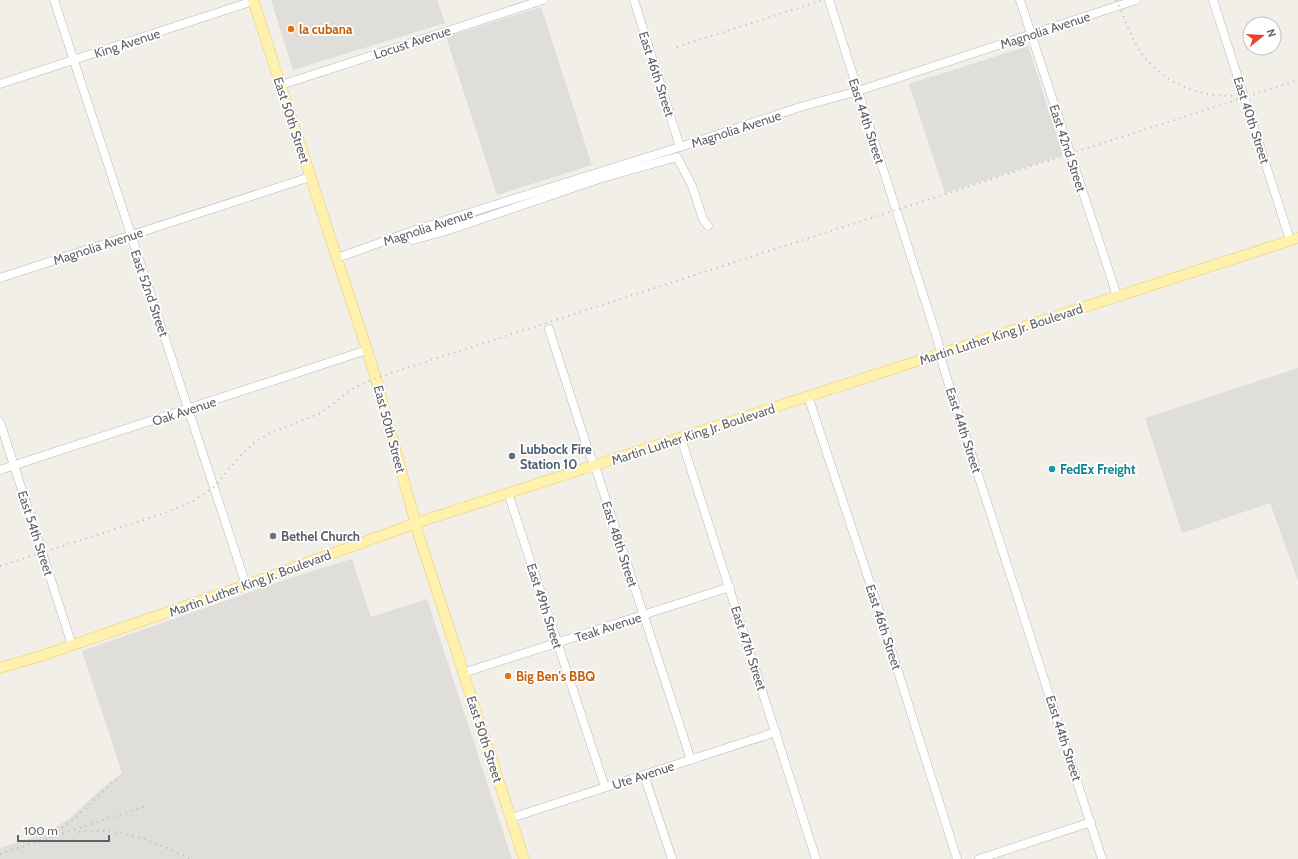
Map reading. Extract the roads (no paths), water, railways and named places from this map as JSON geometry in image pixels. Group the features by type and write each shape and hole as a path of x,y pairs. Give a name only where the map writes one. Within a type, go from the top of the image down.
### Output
{"main road":[{"name":"East 50th Street","path":"253,0 367,350 383,401 416,523 524,859"},
{"name":"Martin Luther King Jr. Boulevard","path":"0,668 44,655 246,585 416,523 1294,239"}],"street":[{"name":"East 52nd Street","path":"54,0 190,409 246,585"},
{"name":"King Avenue","path":"0,84 253,0"},
{"name":"Locust Avenue","path":"280,85 543,0"},
{"name":"East 46th Street","path":"634,0 680,147"},
{"name":"East 44th Street","path":"829,0 941,353 943,366 1102,859"},
{"name":"East 42nd Street","path":"1020,0 1117,296"},
{"name":"Magnolia Avenue","path":"337,258 421,228 680,147 800,107 858,91 1136,0"},
{"name":"East 40th Street","path":"1213,0 1294,239"},
{"path":"413,240 446,231 599,179 678,157 692,186 703,219 708,226"},
{"name":"Magnolia Avenue","path":"0,278 310,177"},
{"name":"East 48th Street","path":"548,329 588,452 595,466 691,760"},
{"name":"Oak Avenue","path":"0,470 367,350"},
{"name":"East 46th Street","path":"808,396 873,592 957,859"},
{"name":"East 54th Street","path":"0,422 72,645"},
{"name":"East 47th Street","path":"681,438 816,859"},
{"name":"East 49th Street","path":"508,493 604,787"},
{"name":"Teak Avenue","path":"463,673 730,588"},
{"name":"Ute Avenue","path":"511,818 776,732"},
{"path":"644,775 672,859"},
{"path":"979,859 1091,822"}],"railway":[{"path":"677,47 823,0"},
{"path":"1116,0 1133,39 1152,65 1164,76 1192,90 1224,96 1240,95"},
{"path":"0,566 162,514 192,502 214,487 239,457 255,442 270,433 321,413 348,392 361,384 376,378 1298,80"},
{"path":"52,834 79,814 121,776"},
{"path":"0,854 146,806"},
{"path":"79,832 108,831 122,833 150,841 190,859"}],"place":[{"name":"la cubana","path":"291,29"},
{"name":"Lubbock Fire Station 10","path":"512,456"},
{"name":"FedEx Freight","path":"1052,469"},
{"name":"Bethel Church","path":"273,536"},
{"name":"Big Ben's BBQ","path":"508,676"}]}
